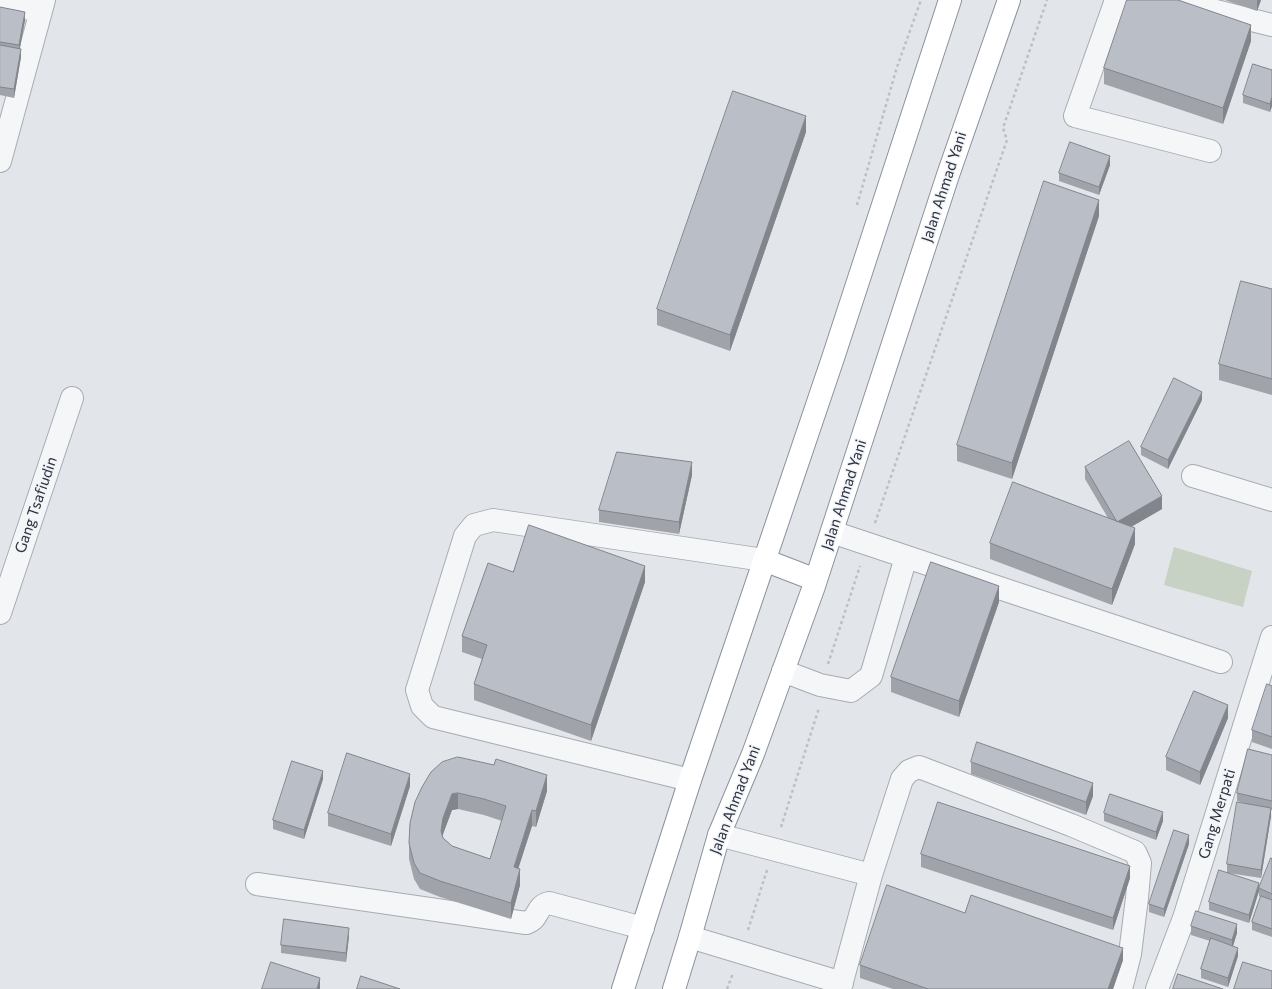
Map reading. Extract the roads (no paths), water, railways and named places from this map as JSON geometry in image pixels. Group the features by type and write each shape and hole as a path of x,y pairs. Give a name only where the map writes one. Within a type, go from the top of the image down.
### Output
{"highway":[{"path":"623,989 690,780 833,358 950,0"},
{"name":"Jalan Ahmad Yani","path":"674,989 719,835 753,754 816,580 948,175 1009,0"},
{"path":"764,560 816,580"}],"street":[{"path":"1116,0 1075,116 1210,151"},
{"path":"1172,0 1272,25"},
{"path":"0,4 43,6 0,161"},
{"name":"Gang Tsafiudin","path":"0,612 72,398"},
{"path":"1193,476 1272,500"},
{"path":"690,780 433,717 422,706 417,690 466,536 474,525 493,520 764,560"},
{"path":"832,532 1221,662"},
{"path":"783,671 820,685 851,691 871,676 906,557"},
{"name":"Gang Merpati","path":"1157,989 1184,918 1272,637"},
{"path":"690,936 841,986 870,875 902,779 909,771 918,767 1071,825 1135,852 1140,863 1137,898 1130,954 1121,989"},
{"path":"719,835 870,875"},
{"path":"257,884 526,923 535,918 539,909 543,905 549,903 643,928"}]}
